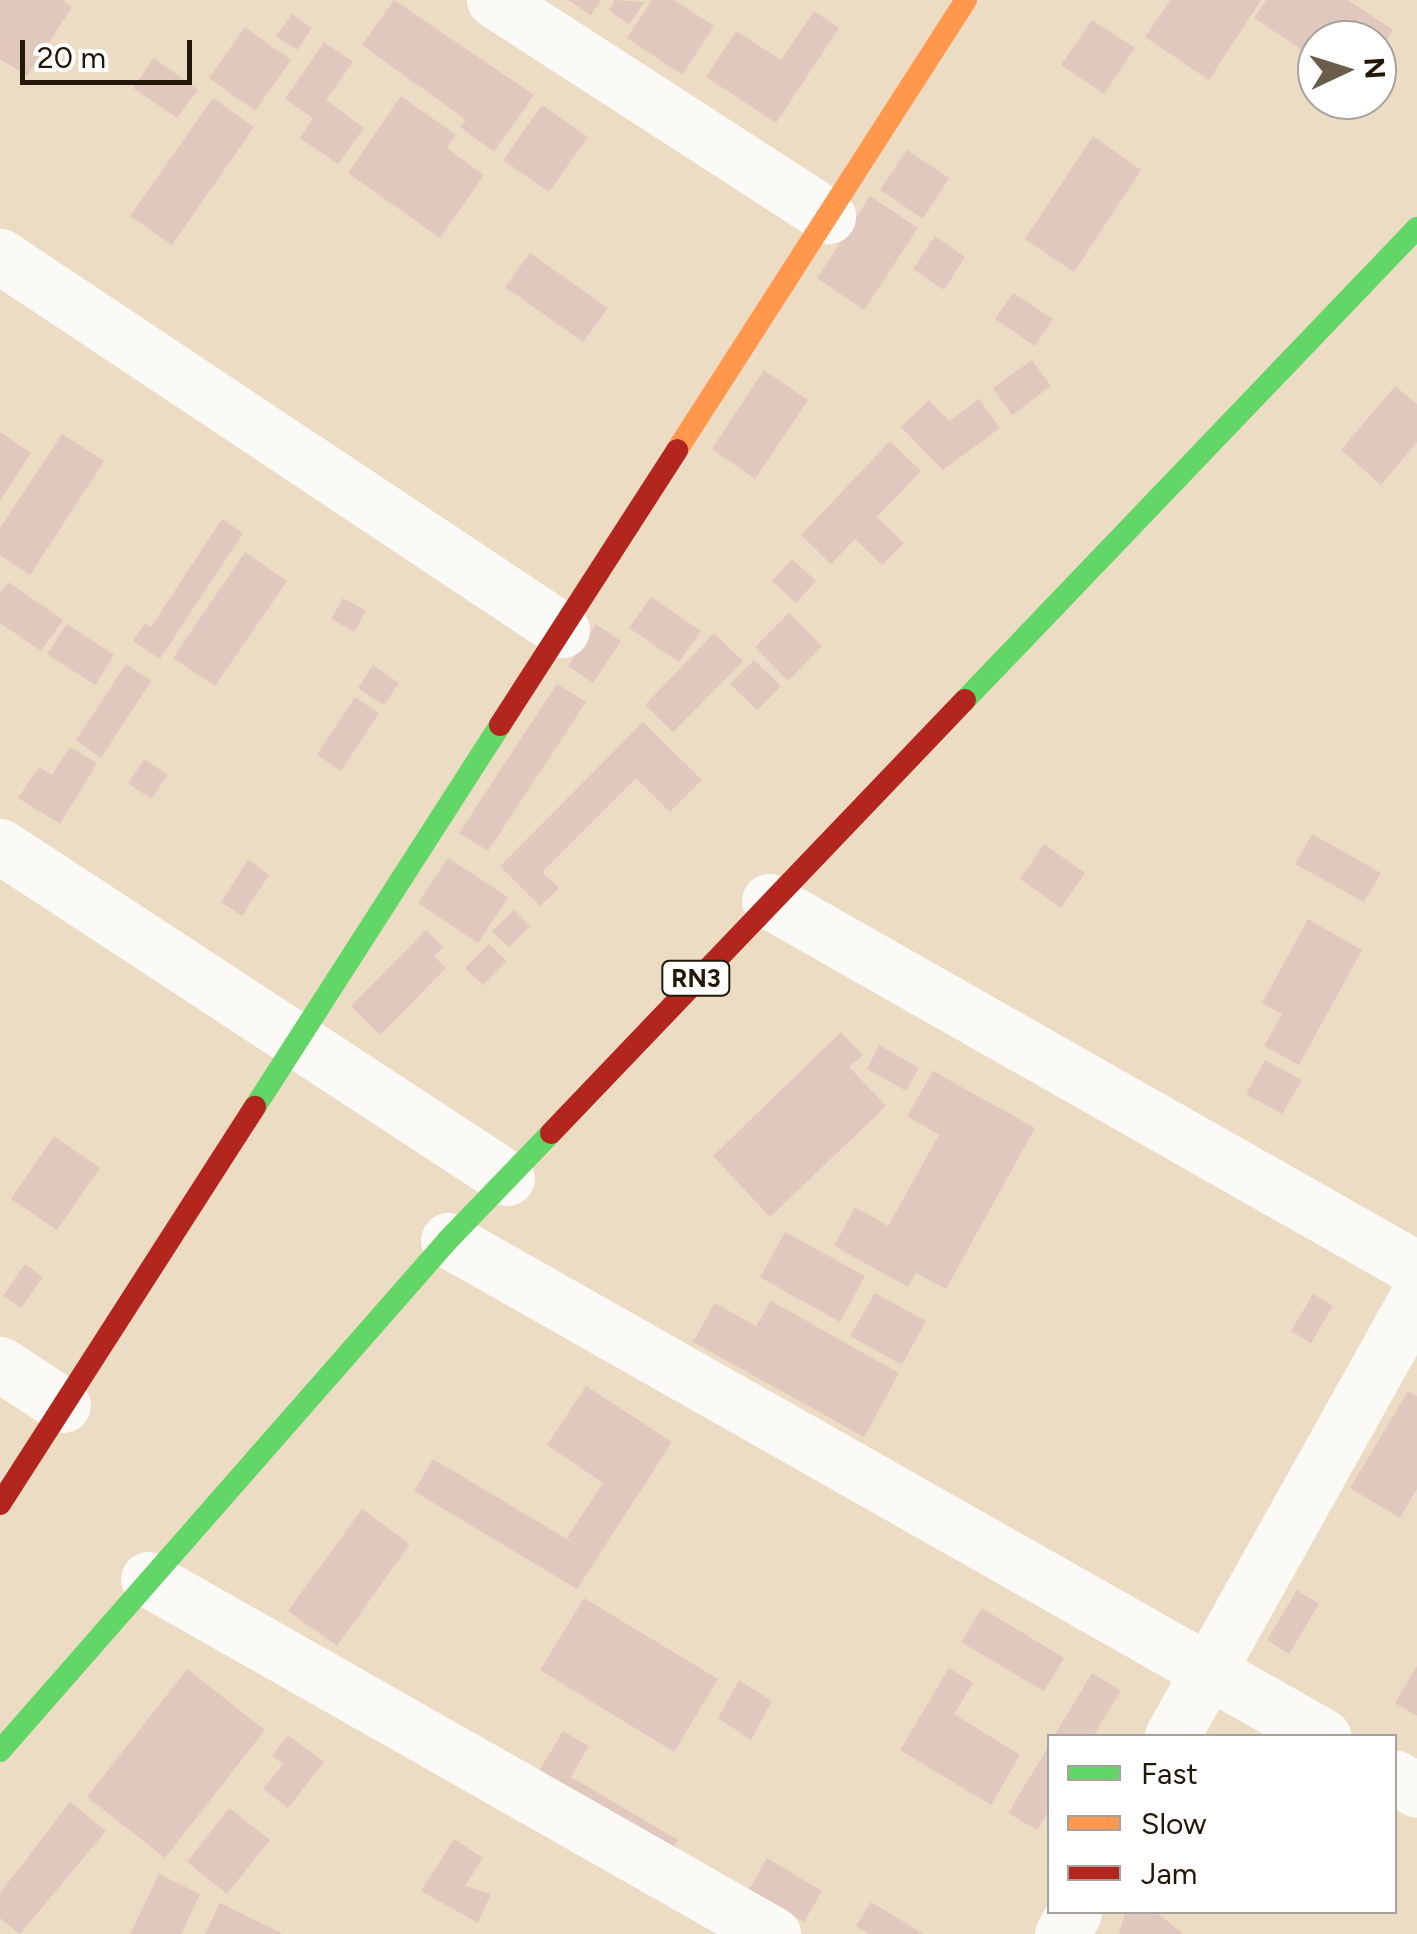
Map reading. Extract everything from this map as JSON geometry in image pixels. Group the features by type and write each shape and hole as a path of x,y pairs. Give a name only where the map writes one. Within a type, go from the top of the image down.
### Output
{"main road":[{"path":"0,1504 966,0"},
{"name":"RN3","path":"0,1751 448,1240 769,901 1415,234"}],"street":[{"path":"494,0 828,216"},
{"path":"0,256 562,630"},
{"path":"0,846 506,1178"},
{"path":"769,901 1417,1268"},
{"path":"448,1240 1319,1734"},
{"path":"1173,1734 1417,1297"},
{"path":"0,1364 63,1406"},
{"path":"148,1579 773,1934"}],"building":[{"path":"0,0 62,0 72,7 27,76 0,59"},
{"path":"394,0 534,95 494,152 460,127 466,120 362,45"},
{"path":"568,0 601,0 591,15"},
{"path":"615,0 644,2 629,25 609,10"},
{"path":"652,0 674,0 714,26 682,75 627,38"},
{"path":"1170,0 1261,0 1209,80 1145,37"},
{"path":"1266,0 1348,0 1378,20 1297,20 1297,47 1254,18"},
{"path":"814,11 839,28 776,123 706,77 736,31 781,60"},
{"path":"292,14 312,28 297,50 276,36"},
{"path":"1092,20 1135,48 1104,94 1061,65"},
{"path":"245,27 291,60 255,111 209,78"},
{"path":"324,42 353,62 326,100 364,128 338,164 300,138 313,118 285,99"},
{"path":"154,58 198,90 177,118 133,88"},
{"path":"401,96 456,135 447,148 484,175 440,238 348,173"},
{"path":"213,98 254,127 172,245 130,216"},
{"path":"542,105 588,137 549,192 503,160"},
{"path":"1093,136 1141,170 1074,272 1025,239"},
{"path":"907,150 949,178 923,219 880,190"},
{"path":"870,196 918,228 864,310 817,278"},
{"path":"935,236 965,257 944,290 913,269"},
{"path":"530,253 608,308 583,342 505,287"},
{"path":"1013,293 1053,319 1035,346 995,319"},
{"path":"1032,360 1051,386 1012,415 993,388"},
{"path":"764,370 808,400 755,479 712,449"},
{"path":"1395,386 1417,404 1417,442 1381,485 1341,450"},
{"path":"979,399 1000,428 943,470 901,427 929,400 949,421"},
{"path":"0,432 31,453 0,501"},
{"path":"62,434 104,461 30,575 0,555 0,528"},
{"path":"890,441 921,471 877,517 904,543 882,565 855,539 831,564 801,535"},
{"path":"222,519 243,533 160,659 133,641 145,623 151,627"},
{"path":"245,552 287,581 215,686 173,658"},
{"path":"792,559 816,581 796,603 772,581"},
{"path":"8,582 63,620 41,651 0,623 0,593"},
{"path":"651,597 701,631 679,662 629,628"},
{"path":"343,598 366,611 354,632 331,619"},
{"path":"789,613 822,646 788,681 755,647"},
{"path":"67,624 114,655 95,685 47,654"},
{"path":"596,624 621,641 593,683 568,666"},
{"path":"714,633 743,661 673,732 645,705"},
{"path":"754,660 781,686 757,710 730,684"},
{"path":"126,664 151,681 101,758 76,740"},
{"path":"373,665 399,683 384,705 358,688"},
{"path":"557,684 586,702 488,851 459,833"},
{"path":"355,697 379,713 341,771 317,755"},
{"path":"643,722 702,780 670,812 636,778 542,872 559,888 540,906 500,866"},
{"path":"70,747 97,763 60,824 18,798 39,767 52,775"},
{"path":"144,759 168,775 151,799 128,783"},
{"path":"1312,834 1381,873 1364,902 1295,864"},
{"path":"1044,844 1085,873 1061,908 1020,879"},
{"path":"448,858 508,897 478,943 418,903"},
{"path":"248,860 269,875 242,916 221,902"},
{"path":"514,910 530,926 509,947 492,931"},
{"path":"1308,919 1362,950 1299,1065 1264,1046 1282,1014 1262,1003"},
{"path":"426,930 443,947 434,956 446,968 380,1035 351,1006"},
{"path":"489,944 507,961 483,985 465,968"},
{"path":"841,1032 863,1055 849,1067 886,1106 770,1217 713,1156"},
{"path":"879,1045 919,1068 906,1091 867,1069"},
{"path":"1265,1060 1302,1080 1282,1114 1246,1094"},
{"path":"933,1071 1035,1128 946,1289 916,1273 908,1287 834,1246 855,1207 888,1226 939,1135 907,1116"},
{"path":"54,1136 100,1168 57,1230 11,1199"},
{"path":"785,1232 865,1276 840,1322 760,1277"},
{"path":"25,1264 43,1277 21,1308 3,1296"},
{"path":"875,1293 926,1321 902,1365 850,1336"},
{"path":"1313,1294 1333,1306 1311,1343 1291,1331"},
{"path":"771,1301 899,1373 864,1437 693,1342 715,1303 756,1326"},
{"path":"586,1386 672,1442 577,1589 414,1491 433,1459 580,1547 567,1538 603,1483 547,1445"},
{"path":"1408,1391 1417,1396 1417,1489 1400,1518 1350,1488"},
{"path":"362,1509 410,1544 337,1646 288,1611"},
{"path":"1297,1590 1319,1604 1289,1654 1267,1640"},
{"path":"584,1598 718,1679 674,1752 540,1670"},
{"path":"982,1608 1064,1658 1044,1691 961,1642"},
{"path":"1417,1666 1417,1716 1395,1703"},
{"path":"949,1668 973,1683 954,1714 1020,1755 991,1805 900,1750"},
{"path":"187,1669 265,1730 165,1858 87,1797"},
{"path":"1092,1673 1121,1691 1094,1734 1055,1734"},
{"path":"739,1680 772,1701 751,1740 718,1718"},
{"path":"563,1731 589,1746 571,1777 678,1840 659,1871 527,1791"},
{"path":"288,1735 324,1762 288,1808 263,1789 283,1764 272,1756"},
{"path":"1047,1749 1047,1814 1037,1830 1008,1813"},
{"path":"70,1802 106,1831 20,1934 0,1918 0,1893"},
{"path":"229,1808 270,1840 227,1894 187,1862"},
{"path":"454,1839 483,1858 465,1886 491,1894 478,1923 421,1891"},
{"path":"767,1858 822,1891 804,1922 749,1890"},
{"path":"159,1874 200,1894 181,1934 130,1934"},
{"path":"871,1902 924,1934 869,1934 856,1926"},
{"path":"220,1903 283,1934 205,1934"},
{"path":"1124,1914 1158,1914 1183,1934 1119,1934"}],"traffic: fast":[{"path":"965,700 1417,228"},
{"path":"255,1107 500,725"},
{"path":"0,1751 448,1240 551,1133"}],"traffic: slow":[{"path":"677,450 966,0"}],"traffic: jam":[{"path":"500,725 677,450"},
{"path":"551,1133 965,700"},
{"path":"0,1504 255,1107"}]}
